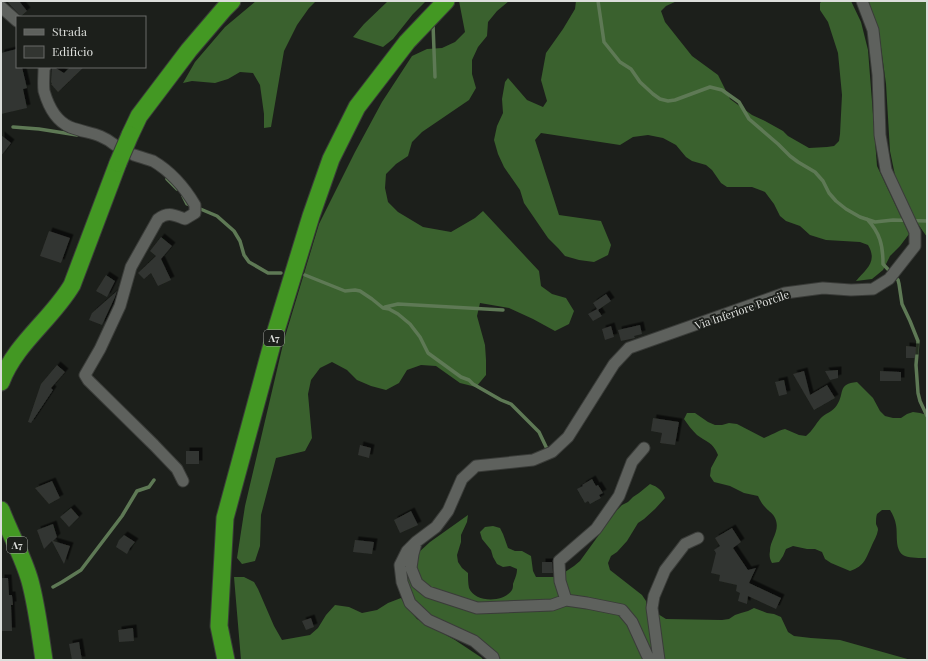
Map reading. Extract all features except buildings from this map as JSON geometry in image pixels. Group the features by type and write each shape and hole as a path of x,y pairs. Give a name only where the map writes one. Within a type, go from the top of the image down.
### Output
{"highway":[{"path":"1,382 9,365 54,310 72,285 118,163 139,116 189,50 232,1"},
{"name":"A7","path":"226,660 220,626 225,518 274,337 330,159 357,107 407,42 446,1"},
{"name":"A7","path":"1,510 19,550 30,580 36,605 44,660"}],"street":[{"name":"Via Inferiore Porcile","path":"494,660 493,657 474,641 428,620 410,603 402,582 400,565 407,551 436,527 448,511 462,480 476,466 533,460 552,452 568,437 614,364 629,348 785,293 822,288 851,290 873,289 888,279 915,246 915,232 886,170 880,135 878,75 873,30 862,1"},
{"path":"1,7 16,20"},
{"path":"44,68 44,90 48,102 56,117 70,127 101,135 115,145"},
{"path":"134,155 152,161 170,174 196,204 195,214 185,219 169,214 163,215 158,219 131,267 120,306 100,349 85,375 88,380 177,469 183,481"},
{"path":"566,600 560,581 559,561 596,529 618,496 632,462 644,448"},
{"path":"659,660 652,608 654,596 665,570 685,544 698,538"},
{"path":"416,542 411,568 417,583 428,592 478,608 552,605 566,600 587,602 622,610 632,622 650,660"}],"green space":[{"path":"256,1 316,1 297,25 284,51 271,127 264,128 264,114 260,85 253,73 240,72 228,79 215,83 192,81 183,83 195,62 225,27"},
{"path":"388,1 426,1 413,14 393,39 383,47 353,37 364,24"},
{"path":"459,1 509,1 497,11 488,22 487,36 478,47 472,60 472,74 476,88 469,100 422,132 412,142 408,156 396,164 386,174 385,188 388,202 398,212 423,227 451,232 475,218 483,211 539,271 541,286 552,294 566,298 574,311 569,324 555,331 509,308 480,303 477,316 485,345 486,375 476,387 460,383 436,366 421,365 407,370 399,383 386,390 357,380 347,370 332,362 320,368 311,380 308,394 312,438 305,451 276,458 261,515 260,546 255,561 242,564 237,558 245,506 284,340 319,224 382,102 412,56 427,49 442,48 455,42 465,32"},
{"path":"576,1 677,1 666,6 661,11 665,22 692,56 718,75 730,99 752,115 783,131 788,136 809,148 834,146 839,141 840,134 842,95 838,53 828,22 820,10 820,3 822,1 851,1 861,22 868,50 877,166 909,234 890,256 883,270 872,279 856,281 870,265 872,256 868,245 860,242 826,240 810,235 800,226 786,221 780,216 774,204 765,192 752,187 727,187 721,183 712,170 706,165 692,161 686,157 676,145 663,138 648,135 633,137 620,145 541,133 535,140 559,215 601,221 611,245 608,255 594,262 565,256 548,238 524,203 520,190 504,167 494,140 497,126 503,113 502,99 505,82 508,78 527,100 543,107 547,101 541,80 546,53 575,9"},
{"path":"867,1 927,1 927,237 909,211 896,180 890,151 886,84 879,33"},
{"path":"857,382 873,398 880,411 885,416 901,418 913,412 927,415 927,558 916,558 902,554 898,547 894,517 890,510 882,510 876,517 878,532 868,554 862,564 855,569 850,571 831,563 825,559 822,552 815,549 793,546 786,549 779,562 772,563 770,559 770,547 777,527 774,516 763,505 758,496 744,493 730,486 714,482 710,476 711,468 718,455 714,447 697,435 684,419 687,413 695,413 715,425 729,423 737,424 764,438 785,429 799,435 806,436 822,417 835,407 844,387 851,383"},
{"path":"650,484 659,489 665,498 655,509 638,523 627,541 611,556 608,563 610,570 642,595 646,601 654,649 650,660 498,660 478,639 456,627 432,617 413,601 404,582 415,574 418,553 430,542 468,515 467,522 461,535 461,542 457,555 458,562 468,573 469,588 472,593 483,599 490,600 503,597 512,589 517,571 517,569 510,566 503,567 497,564 491,550 482,539 480,532 485,527 493,526 500,528 508,548 515,551 522,551 531,556 533,571 536,577 554,577 562,574 580,561 617,510"},
{"path":"234,577 244,577 254,582 282,640 310,635 318,628 326,615 335,605 349,607 362,613 377,610 388,603 401,598 417,619 455,640 483,660 241,660"},
{"path":"754,608 781,617 788,632 794,636 840,640 911,660 661,660 658,614 666,619 722,620 729,619 735,615"}],"waterway":[{"path":"598,1 604,42 620,62 631,69 640,82 660,99 668,101 675,100 710,87 722,90 739,102 749,119 790,156 815,172 823,181 829,193 846,209 860,217 875,222 893,220 927,221"},
{"path":"433,24 435,77"},
{"path":"13,127 39,129 77,135"},
{"path":"167,179 177,189"},
{"path":"183,196 187,204 192,206"},
{"path":"198,208 217,216 234,231 240,241 244,255 249,262 268,273 281,273"},
{"path":"867,219 878,234 883,264 898,280 902,304 918,341 916,365 918,393 927,416"},
{"path":"305,275 345,291 360,291 383,308 389,309 398,314 410,324 420,337 428,353 461,377 469,380 473,384 501,400 511,404 539,432 548,451"},
{"path":"385,307 398,304 503,310"},
{"path":"53,587 81,570 122,516 137,491 149,487 154,480"}]}
